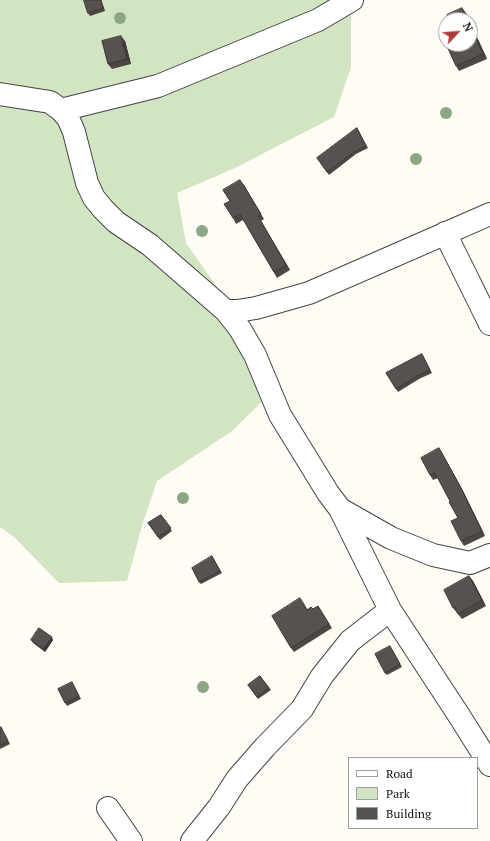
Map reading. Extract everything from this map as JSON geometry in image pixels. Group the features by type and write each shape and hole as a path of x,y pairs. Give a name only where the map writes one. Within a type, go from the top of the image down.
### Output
{"street":[{"path":"61,110 158,86 318,20 352,0"},
{"path":"0,94 50,102 61,110 68,118 74,132 87,183 94,198 116,222 150,245 226,311 240,329 255,355 280,415 328,493 340,509 390,610 490,765"},
{"path":"226,311 256,308 309,293 490,214"},
{"path":"445,233 490,324"},
{"path":"340,509 391,538 433,555 470,563 490,555"},
{"path":"192,841 237,779 265,747 302,709 322,676 350,641 390,610"},
{"path":"108,808 131,841"}],"green space":[{"path":"0,0 351,0 351,67 334,117 235,168 177,193 186,243 248,331 276,388 232,431 157,481 142,526 127,581 59,583 14,537 0,527"}],"building":[{"path":"84,0 101,0 103,8 88,13"},
{"path":"462,8 464,12 453,12"},
{"path":"121,36 127,59 108,64 102,41"},
{"path":"478,43 483,54 456,66 450,52 478,52"},
{"path":"357,128 366,146 354,152 327,172 317,158"},
{"path":"240,180 261,214 258,216 286,265 274,272 240,214 233,218 224,204 230,201 223,190"},
{"path":"422,354 430,370 396,389 386,373"},
{"path":"439,448 482,531 461,541 451,521 458,518 449,502 450,501 435,473 430,475 421,458"},
{"path":"161,515 171,528 158,537 148,523"},
{"path":"212,556 220,571 199,582 192,568"},
{"path":"469,576 482,600 458,614 455,607 453,608 444,590"},
{"path":"300,598 307,610 311,607 313,609 318,606 329,624 291,648 272,616"},
{"path":"39,628 52,637 43,649 31,640"},
{"path":"390,646 400,664 385,673 375,654"},
{"path":"260,676 269,688 257,697 248,685"},
{"path":"72,682 79,696 65,703 58,689"},
{"path":"1,727 8,741 0,745 0,728"}]}
